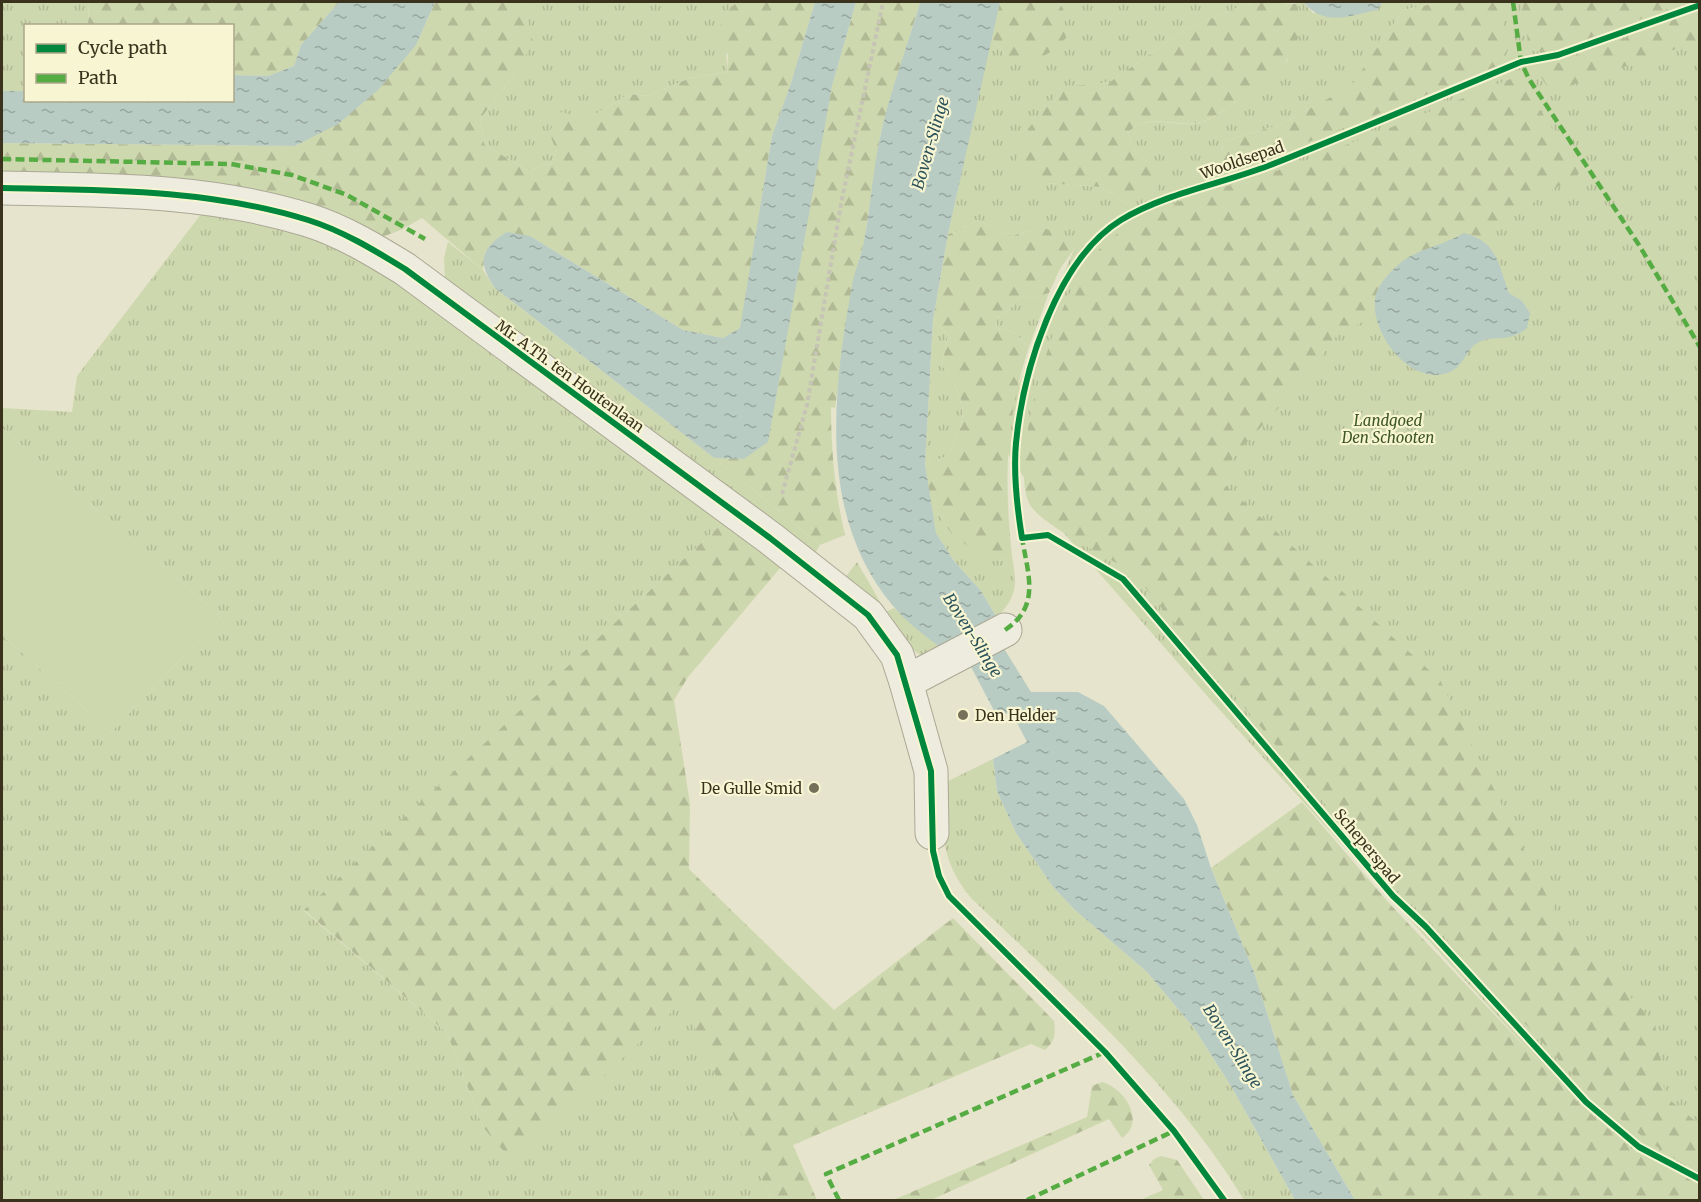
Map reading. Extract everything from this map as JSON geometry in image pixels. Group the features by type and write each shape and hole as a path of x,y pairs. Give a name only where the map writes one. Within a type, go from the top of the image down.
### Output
{"street":[{"name":"Mr. A.Th. ten Houtenlaan","path":"2,188 156,191 233,201 309,220 364,244 405,269 770,538 868,615 897,656 906,682 931,771 932,833"},
{"path":"906,682 1005,630"}],"path":[{"path":"770,538 807,405 841,204 883,2"}],"green space":[{"path":"2,2 89,2 88,24 24,24 24,91 2,91"},
{"path":"89,2 339,2 301,45 294,66 268,76 234,75 234,24 88,24"},
{"path":"435,2 524,2 533,43 514,75 480,119 484,144 528,171 551,163 556,150 549,132 561,112 588,119 629,94 648,96 690,78 727,72 728,55 717,37 725,13 737,2 815,2 791,83 772,136 741,328 723,338 683,330 530,236 485,252 483,270 422,218 401,230 382,237 2,174 2,143 296,146 416,45"},
{"path":"524,2 737,2 725,13 727,72 690,78 648,96 629,94 588,119 556,150 551,163 528,171 484,144 480,119 514,75 532,43"},
{"path":"856,2 920,2 881,132 864,243 854,278 835,408 831,407 834,472 845,535 820,545 714,458 744,459 832,86"},
{"path":"1000,2 1058,2 1063,8 1066,38 1053,50 1039,57 1025,60 1007,58 991,36"},
{"name":"Landgoed Den Schooten","path":"1058,2 1260,2 1246,4 1186,29 1110,82 1063,88 1044,183 1101,187 1128,204 1156,169 1134,150 1128,133 1144,123 1192,124 1202,122 1223,111 1246,94 1288,60 1297,4 1293,2 1303,2 1313,13 1377,10 1383,2 1442,2 1403,10 1352,86 1280,125 1223,141 1222,157 1468,49 1465,2 1699,2 1699,1200 1618,1149 1209,698 1055,523 997,438 1074,249 1059,235 1046,229 1031,230 1012,236 977,220 960,231 948,234 991,36 1007,58 1063,8"},
{"path":"1260,2 1297,4 1299,26 1297,40 1292,54 1280,67 1246,95 1210,119 1192,124 1153,121 1136,126 1128,133 1134,150 1156,169 1157,192 1128,204 1101,187 1044,183 1031,177 1016,159 1028,129 1063,87 1110,82 1186,29 1246,4"},
{"path":"1442,2 1501,2 1508,49 1503,64 1278,154 1230,169 1222,157 1223,141 1280,125 1351,86 1403,10"},
{"path":"1522,2 1687,2 1548,53 1535,51 1528,42"},
{"path":"1699,10 1699,41 1551,92 1537,71"},
{"path":"1518,76 1581,172 1479,237 1463,233 1446,244 1421,251 1376,294 1375,315 1334,338 1309,375 1226,465 1221,476 1227,487 1440,680 1560,923 1655,1023 1665,1096 1699,1124 1699,1172 1667,1154 1638,1133 1582,1084 1394,884 1305,781 1140,581 1126,569 1073,539 1035,512 1029,503 1024,481 1030,417 1050,343 1076,281 1088,262 1108,241 1155,211 1182,200 1291,166"},
{"path":"205,209 308,233 405,284 724,522 304,911 447,1033 483,1127 683,1000 771,1200 2,1200 2,635 111,732 221,617 2,428 2,408 72,412 77,376"},
{"path":"977,220 1012,236 1039,229 1053,231 1074,249 1060,269 1049,293 1030,298 1020,296 1008,311 996,318 997,328 1013,331 1029,347 1015,399 1008,450 1008,502 1012,556 999,561 984,559 951,533 930,502 925,464 948,456 960,429 963,409 961,400 942,365 948,335 933,320 948,234 960,231"},
{"path":"448,242 483,270 495,288 714,458 820,545 813,557 445,281 444,258"},
{"path":"1049,293 1029,347 1013,331 997,328 996,318 1008,311 1020,296 1030,298"},
{"path":"933,320 948,335 942,365 957,390 963,409 960,429 948,456 925,464"},
{"path":"2,428 221,617 111,732 2,635"},
{"path":"930,502 951,533 999,561 1012,556 1015,575 1014,589 1009,602 997,618 981,591 954,561 936,533"},
{"path":"724,522 781,567 688,677 674,700 690,804 689,869 834,1010 953,918 1054,1021 1054,1037 1045,1050 1031,1044 793,1145 817,1200 771,1200 683,1001 513,1162 483,1127 447,1033 304,910"},
{"path":"857,562 886,612 894,608 942,649 923,657 905,644 844,579"},
{"path":"993,759 997,791 1016,833 1053,887 1075,910 1147,972 1194,1028 1231,1086 1295,1200 1244,1200 1216,1157 1185,1117 1118,1040 971,898 961,884 953,870 945,844 942,784"},
{"path":"1302,802 1388,902 1578,1103 1632,1149 1699,1184 1699,1200 1355,1200 1293,1095 1254,972 1211,868"},
{"path":"1102,1082 1118,1090 1132,1114 1129,1131 1122,1138 1109,1119 931,1200 893,1200 1087,1117 1092,1086"},
{"path":"1161,1156 1177,1160 1204,1200 1140,1200 1163,1190 1149,1165"}],"water":[{"path":"339,2 435,2 416,45 378,90 338,124 295,146 2,143 2,91 24,91 24,102 234,102 234,75 268,76 294,66 301,45"},
{"path":"815,2 856,2 832,86 768,442 744,459 714,458 495,288 485,271 484,257 491,244 507,232 530,236 683,330 723,338 740,328 772,136 791,83"},
{"name":"Boven-Slinge","path":"920,2 1000,2 948,234 933,320 925,464 936,533 954,561 981,591 997,618 942,649 899,613 869,571 852,533 841,492 837,450 840,364 853,280 863,246 881,133"},
{"path":"1303,2 1383,2 1377,10 1337,18 1320,15"},
{"path":"1464,233 1484,242 1490,248 1499,264 1509,293 1522,301 1530,313 1527,328 1507,338 1482,341 1472,347 1455,369 1444,374 1430,375 1403,362 1392,350 1377,322 1376,294 1385,278 1405,260"},
{"name":"Boven-Slinge","path":"1003,647 1031,692 1078,692 1104,706 1184,799 1197,825 1211,868 1254,972 1293,1095 1355,1200 1295,1200 1231,1086 1194,1028 1147,972 1075,910 1053,887 1016,833 997,791 993,759 1027,742 1011,711 998,718 970,665"}],"marked path":[{"path":"1513,2 1521,62 1529,79 1639,245 1700,347"},
{"path":"2,159 231,164 292,175 347,195 425,239"},
{"path":"1005,630 1024,611 1028,600 1029,577 1022,538"},
{"path":"839,1200 826,1174 1105,1052"},
{"path":"1027,1200 1174,1131"}],"cycle path":[{"name":"Wooldsepad","path":"1700,5 1558,55 1521,62 1273,164 1177,195 1121,220 1098,238 1078,262 1061,289 1047,319 1026,383 1016,443 1015,467 1022,538 1048,535 1123,579 1393,896 1426,927 1586,1102 1639,1147 1700,1179"},
{"path":"2,188 156,193 232,202 308,220 346,235 405,269 770,538 868,615 897,655 931,771 933,851 939,876 949,896 1105,1052 1174,1131 1224,1200"}],"place":[{"name":"Den Helder","path":"963,715"},
{"name":"De Gulle Smid","path":"814,788"}]}
